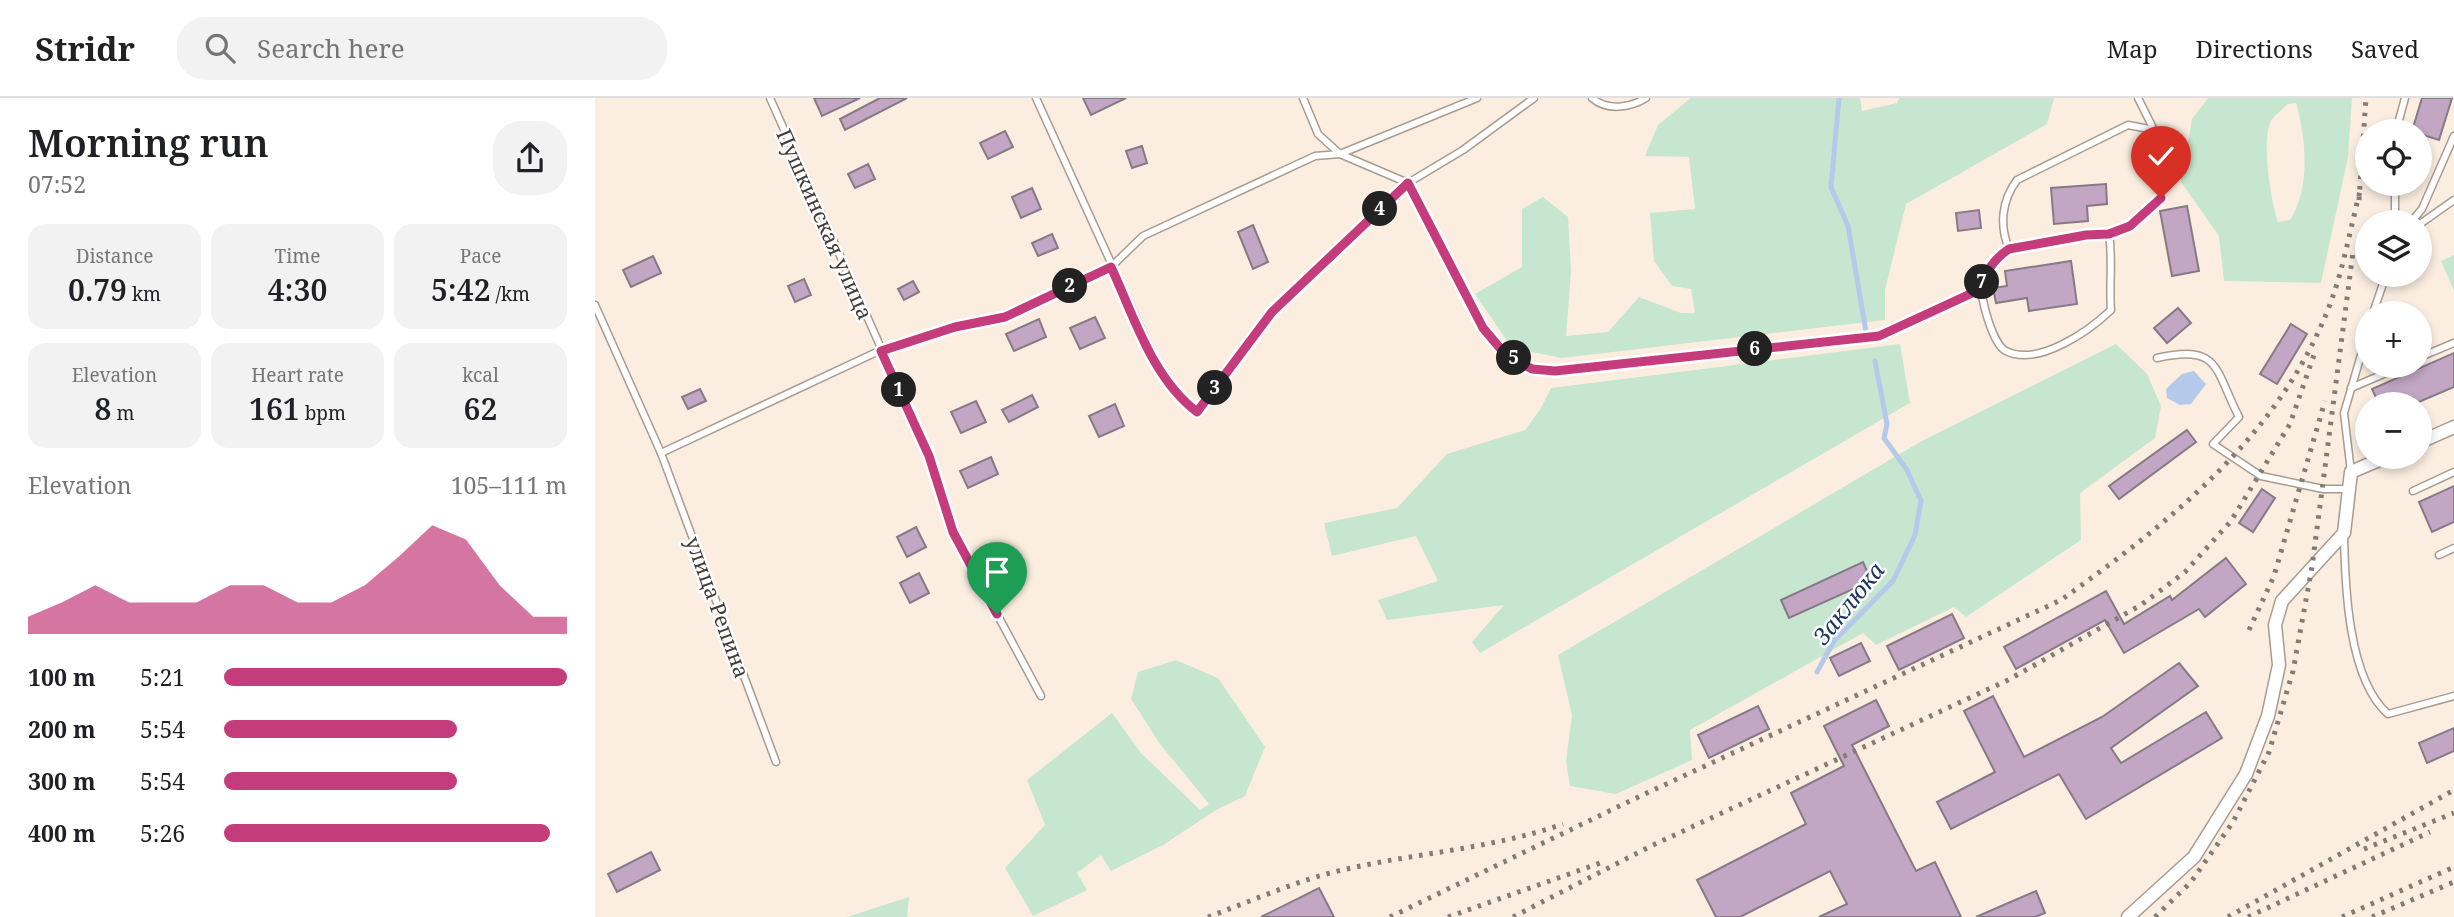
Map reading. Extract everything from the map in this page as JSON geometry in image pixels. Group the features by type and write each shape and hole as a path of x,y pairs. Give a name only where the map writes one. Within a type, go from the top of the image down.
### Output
{"street":[{"path":"2432,437 2454,427"},
{"path":"2128,917 2194,857 2246,774 2268,716 2279,665 2275,625 2281,601 2344,533 2351,472 2358,469"}],"lane":[{"name":"Пушкинская улица","path":"770,98 929,456 953,532 1041,696"},
{"path":"1036,98 1163,377 1178,398 1197,412 1272,312 1408,183 1463,150 1535,98"},
{"path":"1303,98 1318,134 1340,155 1408,183 1483,328 1505,354 1532,369 1555,371 1879,336 1981,289"},
{"path":"661,453 881,351 955,327 1005,317 1111,267 1143,236 1315,156 1340,155 1477,98"},
{"path":"1592,98 1599,104 1623,107 1646,98"},
{"path":"2109,234 2112,258 2109,278 2111,310 2091,329 2071,342 2022,355 2004,351 1994,341 1981,289 1983,279 2000,255 2009,249 2086,235 2109,234 2130,226 2161,198 2161,146 2139,98"},
{"path":"2399,119 2405,98"},
{"path":"2009,249 2004,238 2003,212 2005,195 2017,180 2128,125 2154,130"},
{"path":"2421,210 2454,136"},
{"path":"2432,216 2454,200"},
{"name":"улица Репина","path":"595,304 661,453 776,762"},
{"path":"2432,352 2454,342"},
{"path":"2157,358 2183,352 2201,353 2214,364 2239,417 2213,444 2260,476 2323,489 2351,489"},
{"path":"2351,472 2344,413 2355,375"},
{"path":"2351,388 2374,378"},
{"path":"2413,491 2454,472"},
{"path":"2344,533 2344,586 2351,632 2374,702 2388,715 2454,696"},
{"path":"2439,555 2454,548"}],"green space":[{"path":"1691,98 1860,98 1862,111 1897,103 1899,98 2054,98 2047,124 1906,204 1885,290 1885,320 1562,358 1512,348 1475,294 1522,267 1522,209 1543,197 1568,217 1571,272 1566,336 1608,332 1639,297 1681,313 1695,313 1691,289 1672,286 1654,261 1650,213 1695,209 1689,157 1645,156 1658,125"},
{"path":"2208,98 2352,98 2348,157 2321,283 2224,281 2219,236 2181,182 2192,119","holes":["2296,103 2304,147 2304,178 2297,207 2290,220 2278,222 2268,170 2269,128 2272,119 2288,104"]},
{"path":"2454,255 2454,291 2441,261"},
{"path":"1900,344 1910,403 1480,653 1472,642 1504,605 1387,620 1378,600 1438,581 1416,536 1332,556 1324,523 1397,508 1447,454 1525,430 1551,388"},
{"path":"2116,344 2147,374 2161,406 2155,438 2080,493 2081,540 1966,617 1954,607 1876,645 1863,633 1690,730 1692,760 1616,794 1570,786 1566,762 1572,715 1558,655 1920,442"},
{"path":"1176,660 1218,678 1265,747 1245,796 1216,810 1163,845 1111,871 1101,855 1077,873 1087,890 1033,916 1005,868 1045,825 1027,780 1112,713 1141,753 1200,810 1209,804 1160,744 1131,699 1138,672"},
{"path":"909,897 907,917 847,917"}],"water":[{"path":"2194,371 2206,384 2191,404 2180,405 2167,398 2166,389 2182,374"}],"building":[{"path":"814,98 860,98 822,116"},
{"path":"880,98 907,98 845,130 840,119"},
{"path":"1083,98 1126,98 1091,115"},
{"path":"2422,98 2452,98 2439,140 2432,138 2432,119 2416,119"},
{"path":"1005,131 1013,147 988,159 980,143"},
{"path":"1142,146 1147,163 1132,168 1126,151"},
{"path":"868,164 875,179 855,188 848,174"},
{"path":"2106,184 2107,204 2087,206 2088,221 2054,224 2051,188"},
{"path":"1032,188 1041,209 1021,218 1012,197"},
{"path":"2187,206 2199,271 2172,276 2160,211"},
{"path":"1979,210 1981,228 1958,231 1956,213"},
{"path":"1253,225 1268,262 1253,269 1238,232"},
{"path":"1052,234 1058,248 1038,256 1032,243"},
{"path":"653,256 661,273 631,287 623,270"},
{"path":"2071,261 2077,304 2029,311 2027,298 1996,303 1993,288 2007,286 2005,271"},
{"path":"804,279 811,295 795,302 788,286"},
{"path":"913,281 919,292 904,300 898,289"},
{"path":"2178,308 2191,323 2167,343 2154,328"},
{"path":"1095,317 1105,338 1080,349 1070,328"},
{"path":"1039,319 1046,337 1014,351 1006,334"},
{"path":"2291,324 2307,334 2277,384 2260,374"},
{"path":"2454,353 2454,387 2432,396 2432,392 2373,392 2372,389 2397,378 2432,378 2432,363"},
{"path":"700,389 706,401 688,409 682,397"},
{"path":"1032,395 1038,407 1009,422 1002,410"},
{"path":"976,401 986,422 961,433 951,412"},
{"path":"1115,404 1124,426 1099,437 1089,416"},
{"path":"2187,430 2196,442 2119,499 2109,486"},
{"path":"991,457 998,474 968,488 960,471"},
{"path":"2454,486 2454,522 2432,532 2419,502"},
{"path":"2262,489 2275,498 2253,532 2239,523"},
{"path":"916,527 926,547 907,557 897,537"},
{"path":"2226,558 2246,584 2205,617 2199,609 2124,653 2105,620 2016,669 2004,647 2106,591 2124,624 2170,596 2172,600"},
{"path":"1863,562 1871,581 1789,618 1781,600"},
{"path":"919,573 929,593 910,603 900,583"},
{"path":"1952,614 1964,638 1899,670 1887,646"},
{"path":"1861,643 1870,661 1839,676 1830,658"},
{"path":"2179,663 2198,686 2111,748 2121,763 2206,712 2222,738 2086,819 2059,774 1951,829 1937,802 1995,772 1964,711 1993,696 2024,757 2102,717"},
{"path":"1876,700 1889,726 1852,745 1916,871 1935,862 1961,917 1819,917 1847,904 1830,871 1740,917 1716,917 1697,880 1806,824 1791,793 1844,766 1824,726"},
{"path":"1758,706 1769,729 1709,758 1698,735"},
{"path":"2454,728 2454,751 2427,763 2419,743"},
{"path":"651,852 660,870 617,892 608,874"},
{"path":"1319,888 1334,917 1261,917"},
{"path":"2036,891 2045,913 2035,917 1976,917"}],"waterway":[{"name":"Заклюка","path":"1839,98 1831,187 1848,226 1866,332"},
{"name":"Заклюка","path":"1817,672 1834,641 1893,581 1915,535 1921,501 1907,470 1884,438 1887,424 1875,361"}],"railway":[{"path":"2359,200 2366,98"},
{"path":"1390,917 1632,800 2061,600 2103,570 2183,505 2220,470 2254,432 2285,391 2311,347 2332,299 2359,196"},
{"path":"2155,917 2191,882 2233,822 2269,752 2293,671 2312,567 2353,252"},
{"path":"1513,917 1653,845 2008,680 2141,605 2185,572 2231,521 2290,424 2316,349"},
{"path":"2249,630 2274,576 2325,401"},
{"path":"2228,917 2454,790"},
{"path":"2364,849 2454,813"},
{"path":"1208,917 1318,876 1507,840 1563,824"},
{"path":"2248,917 2430,832"},
{"path":"1448,917 1606,861"},
{"path":"2342,917 2454,867"},
{"path":"2372,917 2454,882"}],"route":[{"path":"997,614 953,532 929,456 881,351 955,327 1005,317 1111,267 1163,377 1178,398 1197,412 1272,312 1408,183 1483,328 1505,354 1532,369 1555,371 1879,336 1981,289 1983,279 2000,255 2009,249 2086,235 2109,234 2130,226 2161,198"}]}
